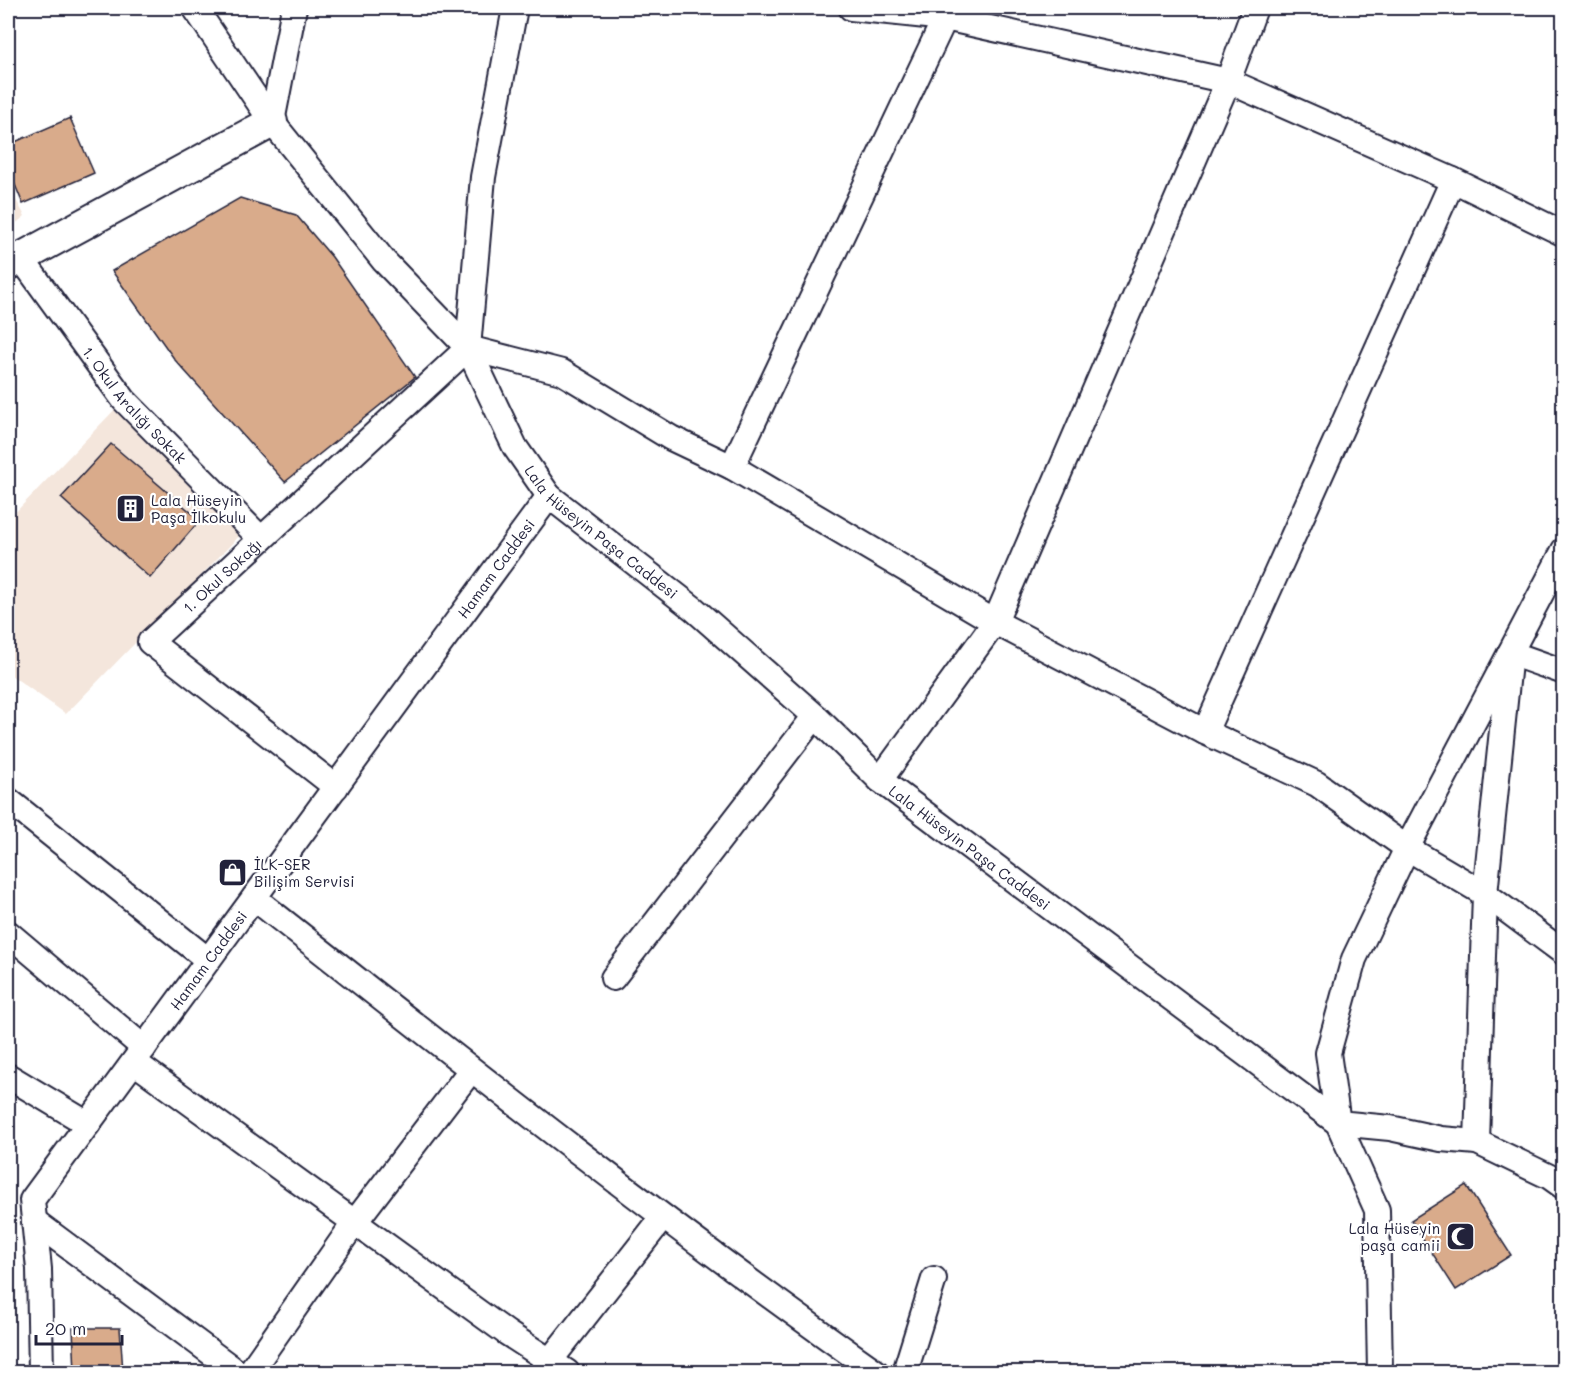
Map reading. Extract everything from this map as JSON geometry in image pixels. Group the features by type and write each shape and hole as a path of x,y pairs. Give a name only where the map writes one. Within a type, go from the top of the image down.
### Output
{"street":[{"path":"195,8 272,122 384,261 468,348 562,372 670,438 732,467 995,622 1205,732 1317,784 1407,848 1485,894 1563,953"},
{"path":"272,122 294,8"},
{"path":"468,348 483,177 514,8"},
{"path":"851,8 947,13 1228,81 1453,180 1563,234"},
{"path":"880,780 995,622 1228,81 1255,8"},
{"path":"732,467 947,13"},
{"path":"14,262 272,122"},
{"path":"1205,732 1453,180"},
{"name":"1. Okul Aralığı Sokak","path":"14,262 124,400 261,539"},
{"name":"Lala Hüseyin Paşa Caddesi","path":"468,348 515,447 549,496 694,609 815,716 880,780 1338,1123 1377,1210 1380,1372"},
{"name":"1. Okul Sokağı","path":"336,788 150,642 468,348"},
{"name":"Hamam Caddesi","path":"41,1372 39,1269 32,1200 549,496"},
{"path":"1563,550 1407,848 1354,959 1328,1053 1338,1123 1390,1128 1441,1138 1478,1142 1550,1177 1563,1187"},
{"path":"1510,653 1563,672"},
{"path":"1478,1142 1485,894 1510,653"},
{"path":"613,978 815,716"},
{"path":"8,800 208,960"},
{"path":"254,898 570,1148 806,1323 876,1372"},
{"path":"8,933 139,1055 355,1222 552,1369 663,1217"},
{"path":"250,1372 355,1222 471,1070"},
{"path":"8,1076 88,1124"},
{"path":"34,1221 237,1372"},
{"path":"905,1372 934,1279"}],"shaded area":[{"path":"8,186 25,216 8,230"},
{"path":"124,400 249,526 66,714 8,673 8,520"}],"building":[{"path":"70,118 94,173 23,204 8,168 8,145"},
{"path":"240,198 296,215 332,257 415,377 285,482 175,360 112,271"},
{"name":"Lala Hüseyin Paşa İlkokulu","path":"111,444 200,520 150,578 61,498"},
{"name":"Lala Hüseyin paşa camii","path":"1466,1185 1511,1255 1456,1290 1411,1220"},
{"path":"73,1328 120,1328 123,1372 75,1372"}],"place":[{"name":"Lala Hüseyin Paşa İlkokulu","path":"130,509"},
{"name":"İLK-SER Bilişim Servisi","path":"233,873"},
{"name":"Lala Hüseyin paşa camii","path":"1461,1237"}]}
